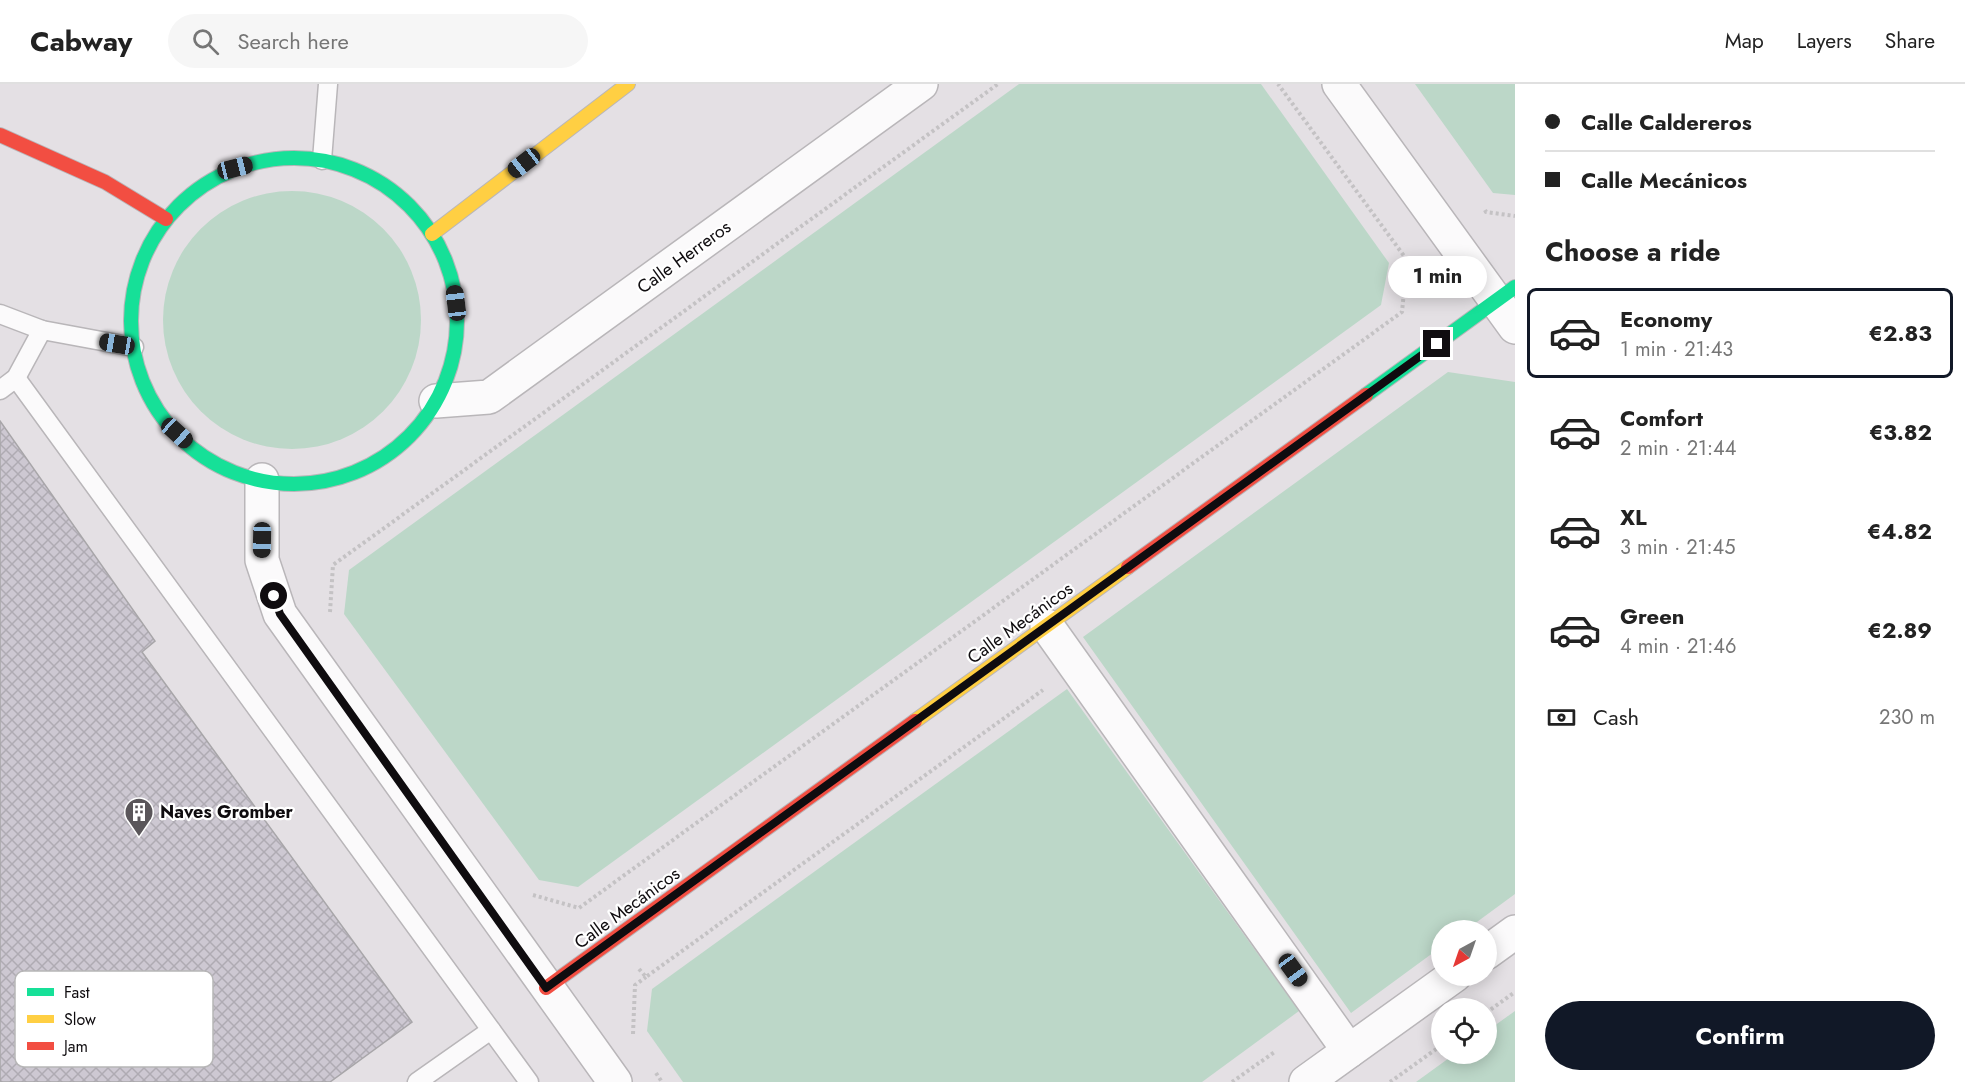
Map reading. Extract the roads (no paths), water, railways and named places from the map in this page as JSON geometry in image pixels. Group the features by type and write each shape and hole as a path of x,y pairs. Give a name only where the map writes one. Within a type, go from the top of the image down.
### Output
{"main road":[{"path":"432,234 628,84"},
{"path":"0,135 105,182 166,219"},
{"path":"278,158 322,160 348,166 396,193 416,212 432,234 446,260 454,288 458,317 453,356 436,401 420,425 399,446 375,462 349,474 320,482 291,483 262,480 239,474 196,450 177,433 148,394 139,371 134,347 132,302 136,280 143,258 166,219 198,189 235,168 278,158"},
{"name":"Calle Mecánicos","path":"546,988 1506,294"}],"street":[{"name":"Calle Herreros","path":"436,401 489,398 921,84"},
{"path":"1339,84 1506,294 1515,327"},
{"path":"262,480 262,560 280,614 615,1082"},
{"path":"1047,626 1350,1051"},
{"path":"1497,945 1515,932"},
{"path":"1306,1082 1440,986"}],"lane":[{"path":"322,160 328,84"},
{"path":"0,314 42,330 134,347"},
{"path":"0,390 16,378 42,330"},
{"path":"16,378 529,1082"},
{"path":"417,1082 491,1029"}],"place":[{"name":"Naves Gromber","path":"139,838"}]}
